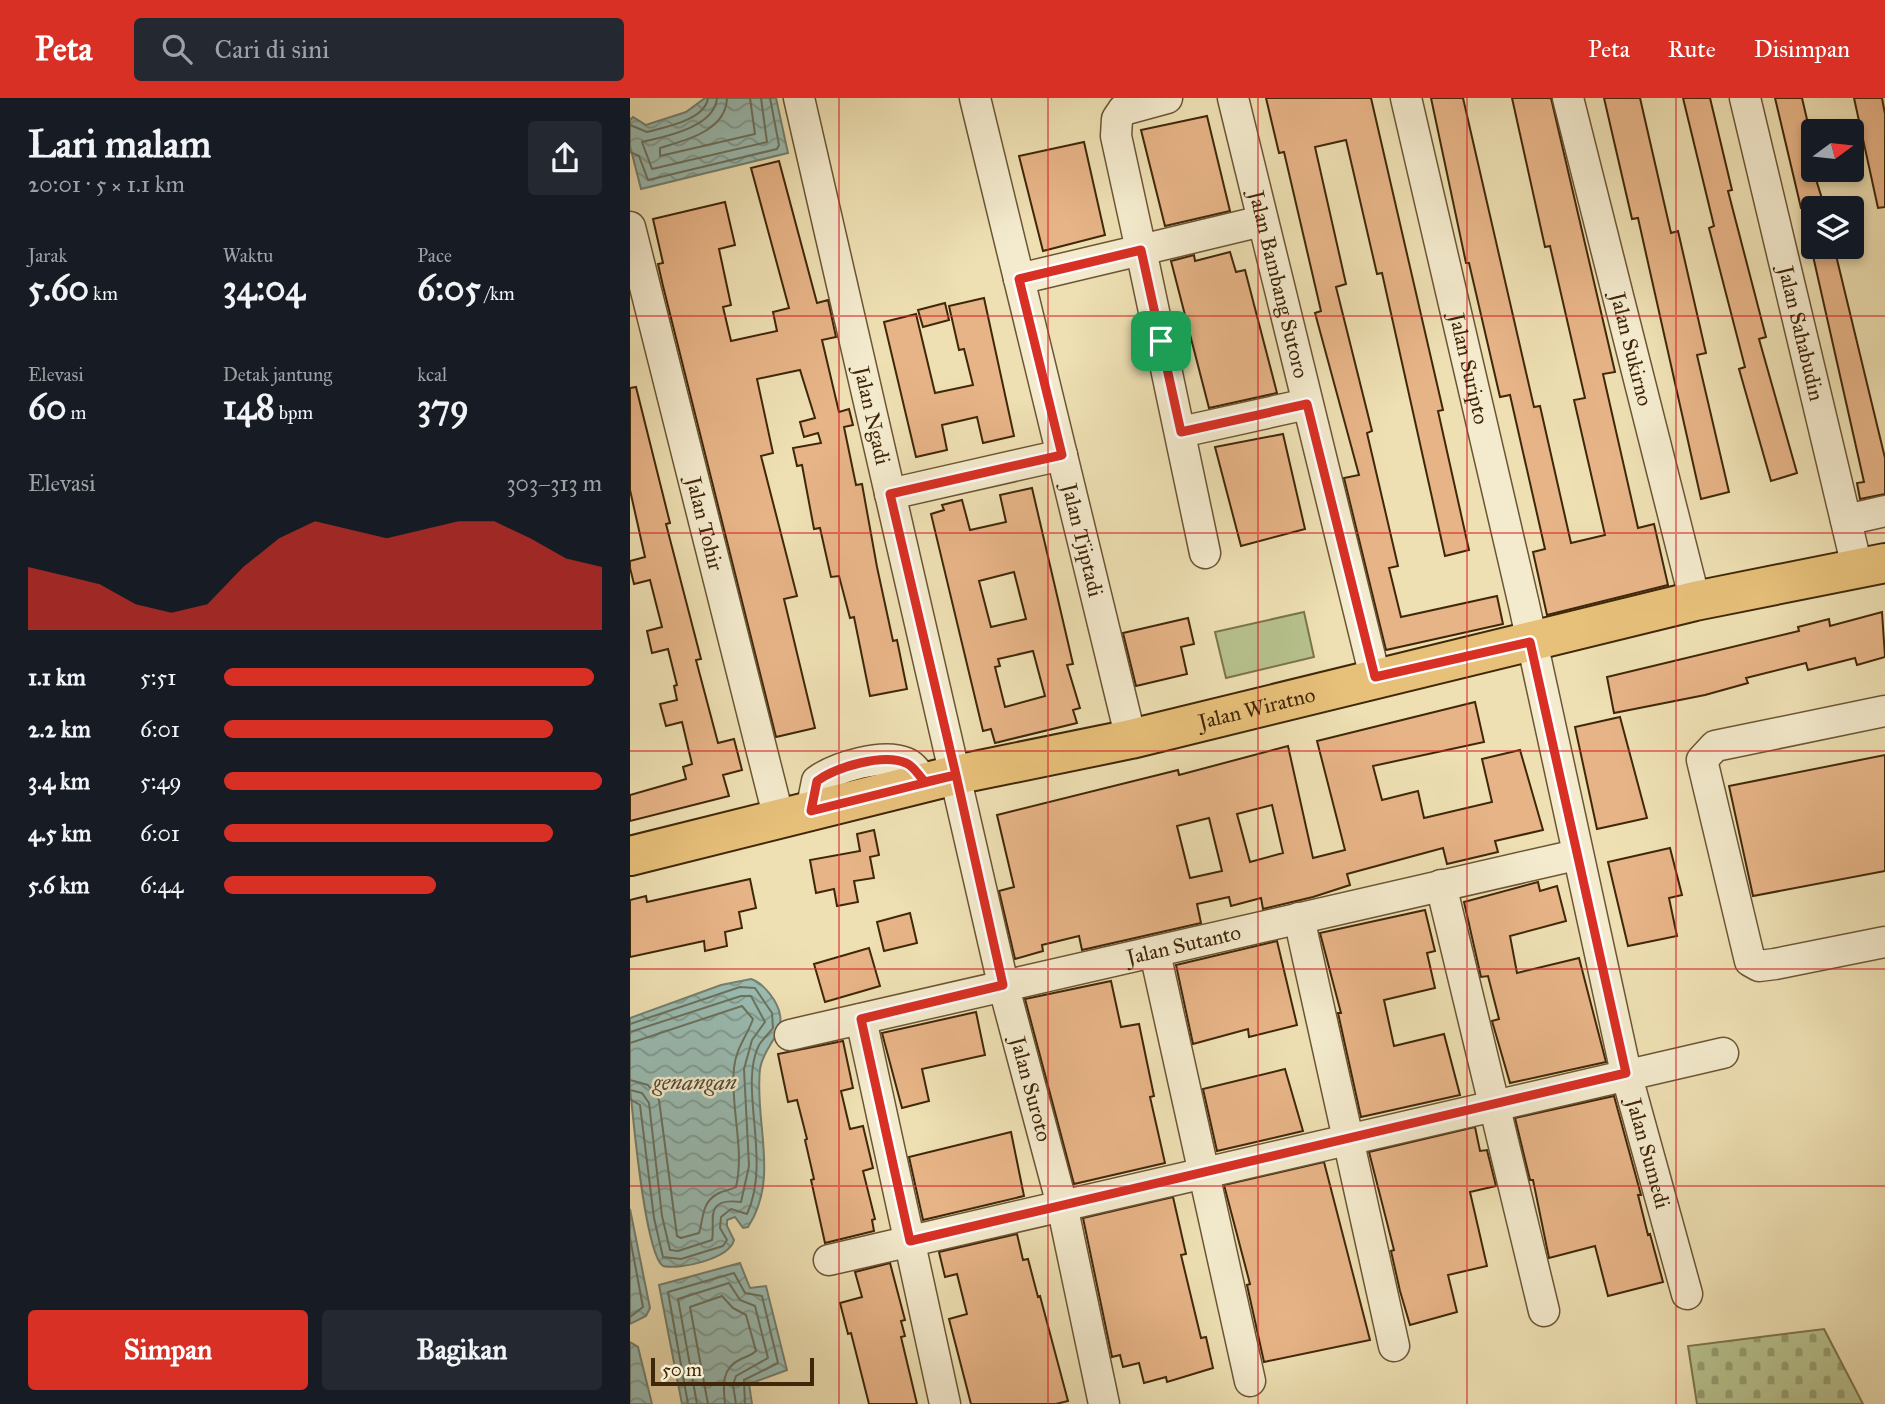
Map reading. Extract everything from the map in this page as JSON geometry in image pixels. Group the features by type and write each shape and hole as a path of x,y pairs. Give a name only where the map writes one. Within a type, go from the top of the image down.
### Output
{"main road":[{"name":"Jalan Wiratno","path":"630,856 940,778 1131,739 1375,677 1695,601 1871,565"}],"street":[{"name":"Jalan Ngadi","path":"799,98 890,494 940,778"},
{"name":"Jalan Tjiptadi","path":"975,98 1131,739"},
{"path":"1167,98 1123,110 1117,119 1116,136 1205,552"},
{"name":"Jalan Bambang Sutoro","path":"1233,98 1375,677"},
{"name":"Jalan Suripto","path":"1406,98 1530,642"},
{"name":"Jalan Sukirno","path":"1567,98 1695,601"},
{"name":"Jalan Sahabudin","path":"1745,98 1846,520 1871,565"},
{"path":"1019,279 1262,221"},
{"name":"Jalan Tohir","path":"630,228 795,815"},
{"path":"1181,432 1307,404"},
{"path":"890,494 1062,455"},
{"path":"1846,520 1885,511"},
{"name":"Jalan Sumedi","path":"1530,642 1626,1073 1687,1294"},
{"path":"1885,711 1715,746 1702,760 1750,961 1759,966 1775,964 1885,942"},
{"name":"Jalan Suroto","path":"940,778 1003,985 1062,1205 1104,1404"},
{"name":"Jalan Sutanto","path":"790,1035 1576,855"},
{"path":"1441,885 1544,1311"},
{"path":"1299,918 1394,1346"},
{"path":"1155,953 1206,1173 1250,1381"},
{"path":"861,1019 945,1404"},
{"path":"830,1260 1206,1173 1347,1137 1723,1053"}],"green space":[{"path":"1304,612 1314,657 1226,678 1215,632"},
{"path":"1824,1329 1863,1404 1697,1404 1688,1346"}],"water":[{"path":"705,98 776,98 788,153 641,189 630,146 630,120 633,117 646,125 686,112"},
{"name":"genangan","path":"751,979 761,984 773,999 780,1015 779,1028 760,1069 763,1189 748,1227 743,1228 735,1217 727,1220 734,1240 723,1253 692,1265 663,1266 651,1237 641,1183 630,1088 630,1018 721,985"},
{"path":"630,1209 650,1308 646,1316 630,1324"},
{"path":"740,1263 750,1288 766,1286 787,1370 749,1384 752,1404 682,1404 659,1285"},
{"path":"630,1342 638,1347 652,1404 630,1404"}],"building":[{"path":"1266,98 1371,98 1443,410 1438,411 1469,550 1445,556 1382,273 1377,274 1346,140 1315,147 1346,284 1336,287 1372,431 1367,433 1398,566 1389,568 1401,617 1497,596 1503,624 1386,650 1344,478 1359,475 1315,313 1321,311 1284,152 1279,153"},
{"path":"1431,98 1463,98 1534,407 1540,406 1571,543 1605,535 1574,400 1585,398 1550,246 1545,247 1512,98 1551,98 1615,372 1603,374 1638,528 1654,524 1668,585 1547,615 1533,552 1545,549 1510,395 1500,397 1469,263 1466,263"},
{"path":"1604,98 1640,98 1671,233 1678,231 1706,353 1697,355 1729,492 1701,499 1638,218 1632,219"},
{"path":"1683,98 1710,98 1732,190 1728,191 1766,337 1759,339 1797,473 1771,481 1739,369 1745,367 1709,228 1714,226"},
{"path":"1775,98 1802,98 1807,119 1801,119 1801,182 1817,182 1821,196 1801,196 1801,208"},
{"path":"1854,98 1882,98 1885,114 1885,207 1878,208 1864,144 1864,119 1859,119"},
{"path":"1207,116 1230,211 1165,226 1141,130"},
{"path":"1084,142 1105,235 1043,251 1019,156"},
{"path":"779,161 817,303 828,300 836,337 822,340 839,412 849,409 853,425 844,427 856,485 862,484 893,641 897,640 907,689 870,696 854,617 850,618 839,576 831,577 820,528 814,529 802,465 797,466 793,448 821,443 818,433 804,437 800,422 815,418 800,370 757,379 773,453 761,456 797,596 784,599 815,728 776,737 663,286 658,264 663,263 653,219 725,202 735,245 719,249 731,305 723,307 731,341 777,331 773,312 789,308 751,168"},
{"path":"1230,252 1236,272 1245,270 1277,393 1209,408 1171,261 1194,255 1195,261"},
{"path":"1814,259 1837,259 1885,458 1885,494 1860,499 1857,483 1864,482"},
{"path":"984,298 1014,436 983,443 977,417 942,425 947,450 916,457 884,322 916,314 935,393 973,385 964,349 959,350 949,306"},
{"path":"945,303 949,320 923,327 918,310"},
{"path":"636,387 670,523 666,524 701,659 696,660 718,743 734,739 742,770 723,775 729,796 630,821 630,795 686,779 683,767 692,764 682,722 666,726 660,704 677,700 674,686 677,685 668,649 652,653 647,631 662,627 650,580 634,584 630,568 630,561 645,557 630,490 630,388"},
{"path":"1283,434 1305,529 1241,546 1215,447"},
{"path":"1032,488 1073,664 1067,665 1080,708 1073,710 1077,723 995,743 991,729 983,731 931,514 944,510 942,505 962,500 970,530 1006,522 1000,495","holes":["1014,572 1026,619 991,627 979,581","1033,651 1045,696 1005,707 995,667 1000,666 998,659"]},
{"path":"1882,612 1885,657 1857,665 1855,658 1808,670 1806,663 1746,678 1748,683 1705,695 1614,713 1607,677 1799,631 1798,627 1829,619 1830,626"},
{"path":"1188,618 1194,644 1181,647 1187,674 1136,686 1123,633"},
{"path":"1475,702 1484,742 1373,766 1382,800 1418,791 1424,818 1492,802 1482,759 1520,750 1543,830 1495,841 1498,852 1447,864 1443,848 1347,874 1350,885 1313,897 1263,909 1261,898 1231,906 1229,897 1197,904 1201,923 1082,950 1079,936 1042,945 1043,951 1015,959 999,891 1014,887 997,815 1178,770 1179,775 1288,746 1313,858 1345,850 1317,741","holes":["1272,805 1283,853 1250,862 1237,814","1209,818 1222,871 1190,878 1177,826"]},
{"path":"1620,717 1647,818 1597,829 1575,727"},
{"path":"1885,755 1885,871 1753,896 1729,786"},
{"path":"874,830 879,855 870,857 874,878 854,881 858,902 837,906 834,889 816,893 810,860 860,851 857,834"},
{"path":"1670,848 1682,895 1669,898 1677,936 1628,946 1608,862"},
{"path":"750,879 756,908 739,912 742,928 725,932 727,946 705,951 704,941 630,957 630,900 646,896 647,902"},
{"path":"1538,882 1540,891 1557,886 1566,921 1510,936 1517,973 1579,958 1606,1062 1510,1083 1492,1021 1499,1019 1488,976 1481,977 1464,902"},
{"path":"1425,910 1435,951 1427,953 1435,988 1384,1000 1394,1046 1444,1034 1460,1095 1361,1117 1338,1013 1341,1013 1320,933"},
{"path":"910,913 917,943 884,951 877,922"},
{"path":"1277,941 1297,1025 1249,1037 1248,1029 1193,1044 1176,965"},
{"path":"869,948 880,986 825,1002 814,964"},
{"path":"1111,981 1121,1027 1139,1024 1154,1096 1150,1097 1165,1163 1074,1184 1025,999"},
{"path":"976,1012 985,1055 922,1069 929,1101 902,1108 882,1033"},
{"path":"843,1041 853,1088 841,1091 850,1129 863,1126 873,1168 863,1171 875,1219 872,1220 874,1231 825,1243 811,1180 814,1179 805,1140 807,1139 797,1100 788,1102 778,1054"},
{"path":"1285,1069 1303,1131 1217,1151 1203,1089"},
{"path":"1614,1096 1641,1195 1638,1195 1648,1235 1650,1234 1663,1282 1608,1296 1595,1246 1549,1258 1533,1180 1530,1180 1515,1118"},
{"path":"1475,1127 1480,1151 1487,1150 1496,1186 1470,1192 1487,1266 1448,1275 1457,1312 1410,1325 1369,1152"},
{"path":"1011,1132 1024,1196 923,1220 909,1157"},
{"path":"1324,1162 1370,1340 1264,1362 1247,1285 1250,1284 1224,1185"},
{"path":"1173,1197 1186,1254 1181,1255 1201,1338 1206,1337 1213,1368 1167,1382 1166,1377 1144,1383 1139,1363 1123,1367 1120,1355 1112,1357 1083,1218"},
{"path":"1017,1234 1023,1260 1028,1259 1038,1297 1040,1296 1068,1401 1056,1404 971,1404 949,1319 967,1314 957,1274 945,1277 939,1252"},
{"path":"890,1263 905,1320 901,1321 905,1336 901,1337 917,1404 869,1404 851,1333 848,1334 840,1303 862,1297 855,1272"}],"route":[{"path":"1161,341 1141,250 1019,279 1062,455 890,494 956,775 811,811 817,781 826,774 850,767 882,760 900,761 909,764 925,782 956,775 1003,985 861,1019 910,1241 1626,1073 1530,642 1375,677 1307,404 1181,432 1161,341"}]}
